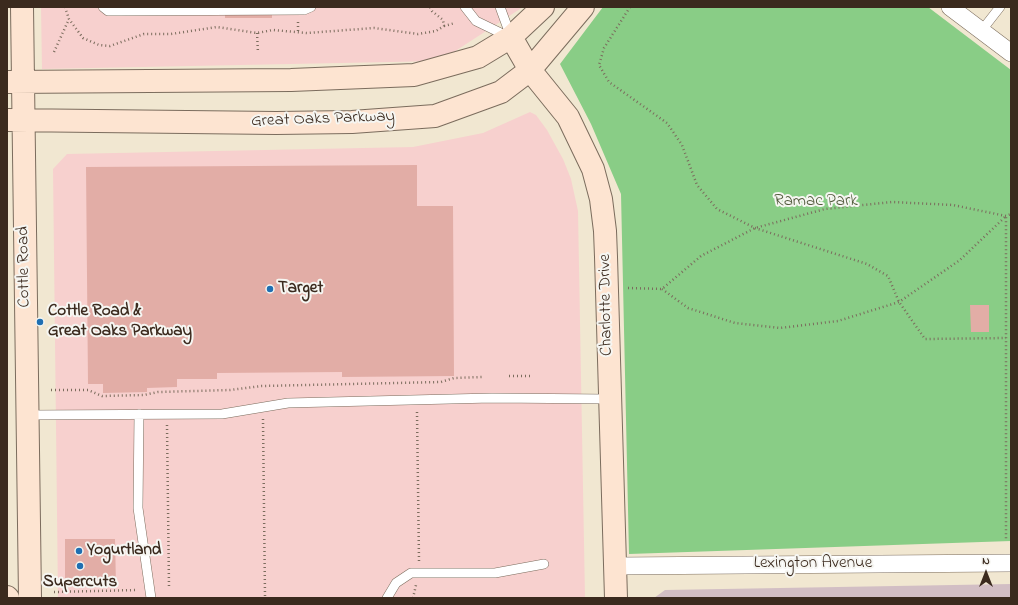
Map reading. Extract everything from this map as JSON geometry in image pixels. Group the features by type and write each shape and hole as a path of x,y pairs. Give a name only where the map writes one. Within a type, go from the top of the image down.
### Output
{"main road":[{"name":"Cottle Road","path":"22,7 15,82 15,120 27,415 30,598"},
{"path":"15,82 290,80 414,76 478,57 511,37 543,7"},
{"name":"Great Oaks Parkway","path":"15,120 352,122 435,116 501,92 530,70 583,7"},
{"name":"Charlotte Drive","path":"511,37 530,70 568,116 593,169 600,199 605,231 616,598"}],"street":[{"path":"950,7 1011,53"},
{"name":"Lexington Avenue","path":"615,566 1011,563"}],"lane":[{"path":"104,7 108,11 304,10 312,7"},
{"path":"465,7 476,21 511,37"},
{"path":"500,7 511,37"},
{"path":"982,30 1000,7"},
{"path":"27,415 222,414 288,403 514,398 609,399"},
{"path":"139,414 138,508 151,598"},
{"path":"387,598 396,583 411,573 496,573 544,564"}],"path":[{"path":"65,7 70,19 82,38 99,45 110,46 144,34 171,34 217,27 257,33 273,30 307,33 374,28 418,34 436,31 444,26 455,24"},
{"path":"430,7 432,11 443,20 444,26"},
{"path":"630,7 604,48 599,65 609,82 667,123 682,145 697,185 717,209 755,228 867,264 888,276 899,302 925,339 1006,338"},
{"path":"54,52 70,19"},
{"path":"257,33 258,53"},
{"path":"662,289 701,256 755,228 825,208 892,202 953,205 1006,216"},
{"path":"628,288 662,289 688,308 735,322 780,328 838,321 899,302 960,260 1006,216 1011,214"},
{"path":"1006,216 1006,541"},
{"path":"509,376 533,376"},
{"path":"51,390 88,390 102,396 144,395 158,392 230,390 262,386 441,382 454,378 482,377"},
{"path":"417,412 418,561"},
{"path":"263,416 265,596"},
{"path":"167,423 169,587"},
{"path":"413,598 416,583"},
{"path":"54,592 137,590"}],"shaded area":[{"path":"41,7 523,7 440,61 42,69"},
{"path":"530,112 536,115 547,130 563,159 571,179 578,211 585,598 58,598 53,169 67,154 413,147 483,133"},
{"path":"1011,584 1011,598 654,598 665,590"}],"green space":[{"name":"Ramac Park","path":"603,7 928,7 1011,70 1011,541 629,554 621,194 591,124 560,64"}],"building":[{"path":"225,7 272,7 272,18 225,18"},
{"name":"Target","path":"417,165 417,206 453,206 454,376 342,377 342,372 217,373 217,379 177,379 177,387 147,388 147,392 103,393 103,384 88,384 86,167"},
{"path":"970,305 989,305 989,332 971,332"},
{"path":"65,539 115,539 116,586 65,587"}],"place":[{"name":"Target","path":"270,289"},
{"name":"Cottle Road & Great Oaks Parkway","path":"40,322"},
{"name":"Yogurtland","path":"79,551"},
{"name":"Supercuts","path":"80,566"}]}
